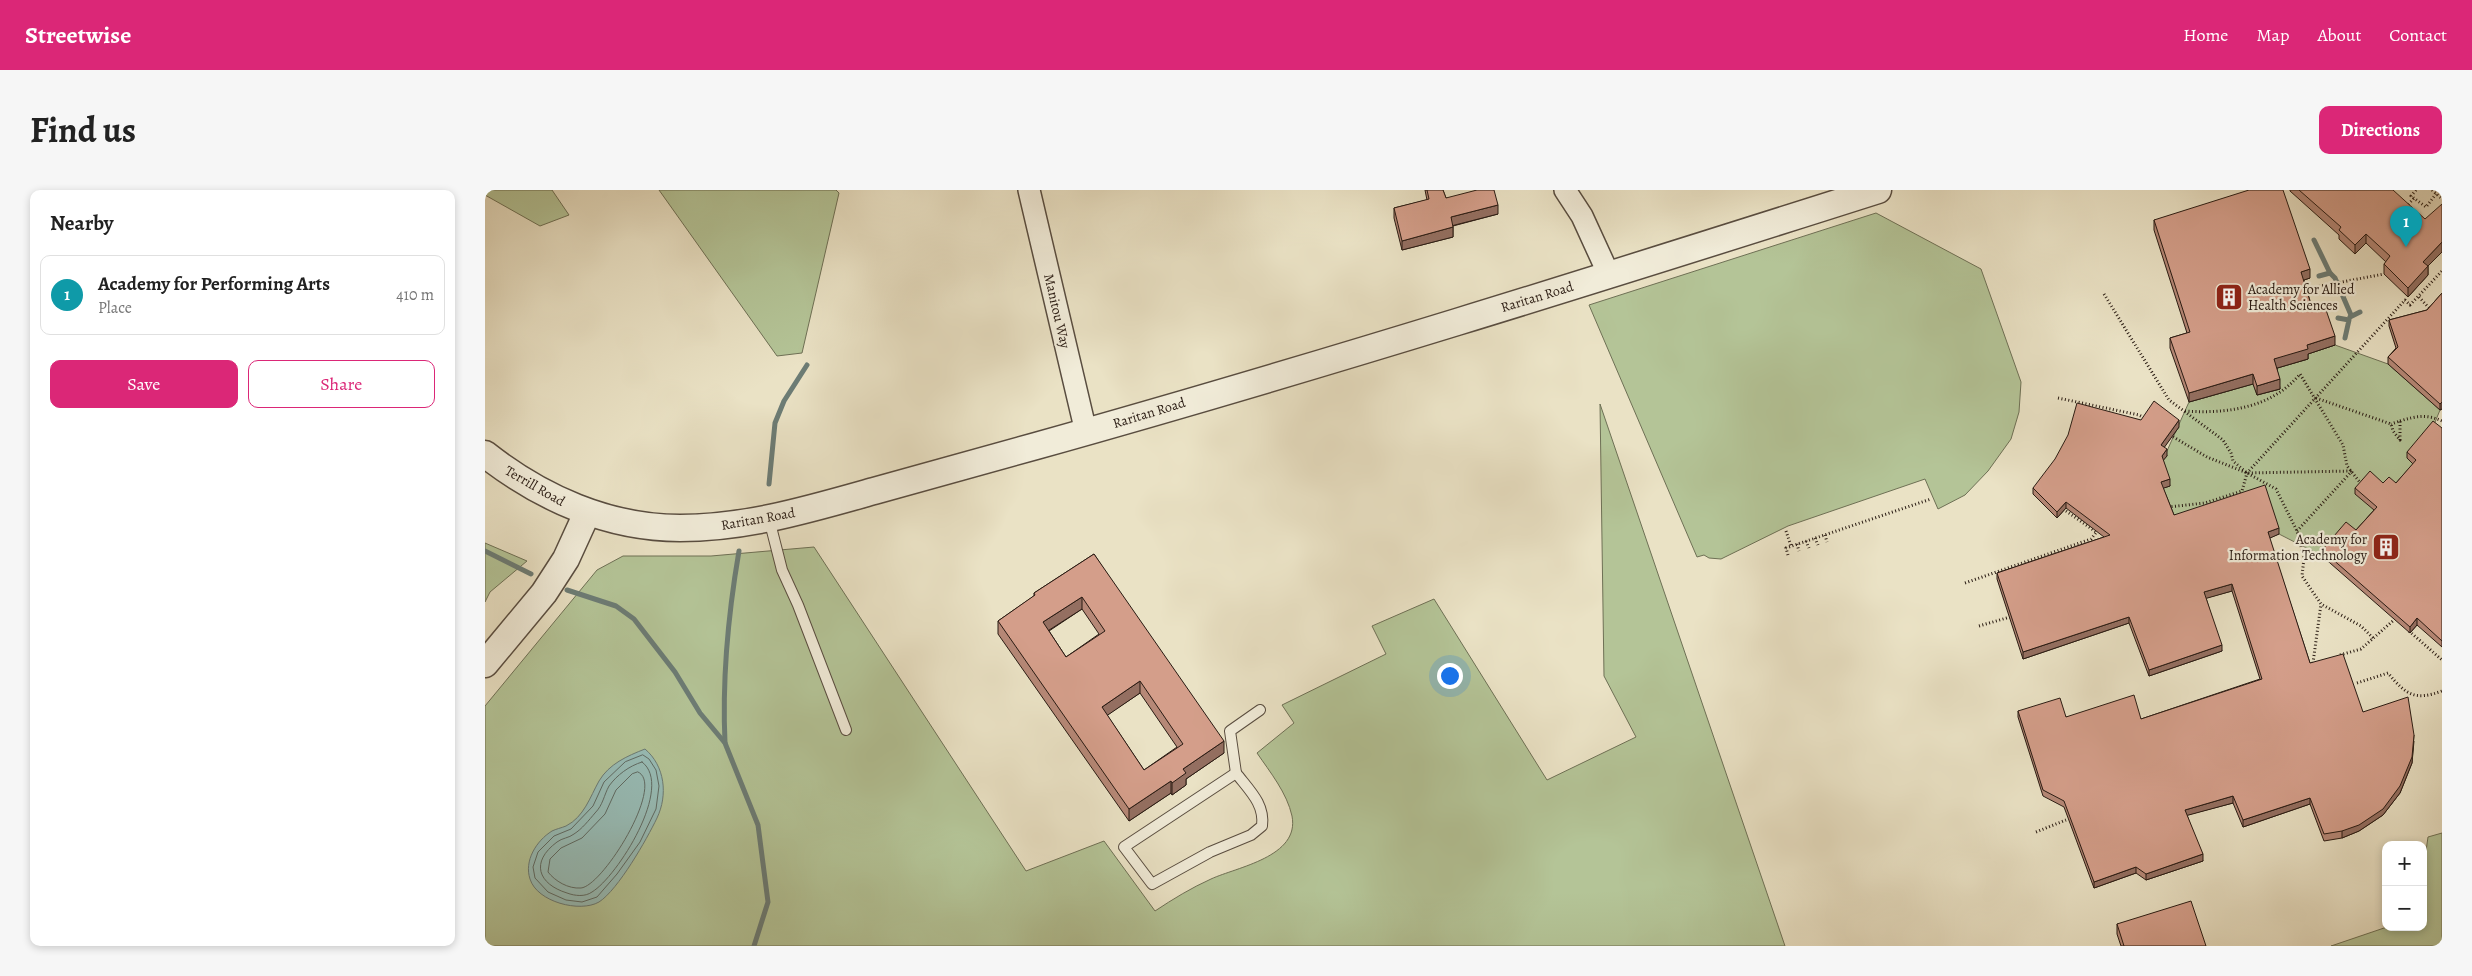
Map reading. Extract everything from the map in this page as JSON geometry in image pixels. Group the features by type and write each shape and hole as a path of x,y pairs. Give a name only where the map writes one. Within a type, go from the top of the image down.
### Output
{"street":[{"name":"Manitou Way","path":"1029,190 1086,432"},
{"path":"1565,190 1583,216 1609,275"},
{"name":"Raritan Road","path":"587,513 636,524 676,528 717,527 769,519 1086,432 1609,275 1878,190"},
{"name":"Terrill Road","path":"485,454 518,478 560,502 587,513"},
{"path":"485,664 544,593 566,559 587,513"}],"lane":[{"path":"769,519 782,570 798,605 846,730"},
{"path":"1236,773 1124,846 1152,884 1209,852 1251,836 1262,826 1261,805 1236,773 1230,731 1260,710"}],"path":[{"path":"2417,190 2411,196 2426,207 2436,194"},
{"path":"2431,190 2442,199"},
{"path":"2406,207 2415,198"},
{"path":"2401,202 2413,212"},
{"path":"2161,509 2205,502 2243,491 2247,473 2405,300 2410,304 2419,298 2442,272"},
{"path":"2297,291 2384,274"},
{"path":"2104,294 2169,400 2223,440 2231,453 2233,461 2247,473 2352,471"},
{"path":"2419,298 2431,310"},
{"path":"2184,411 2211,413 2265,401 2291,385 2300,374 2343,445 2347,466 2363,486"},
{"path":"2058,398 2139,415 2153,423"},
{"path":"2316,398 2391,424 2417,416 2433,416 2442,421"},
{"path":"2391,424 2393,431 2400,440 2400,421"},
{"path":"2166,432 2207,457 2247,473 2276,489 2297,531 2304,558 2302,576 2321,604 2361,626 2374,639"},
{"path":"2297,531 2352,471"},
{"path":"1788,555 1786,548 1791,546 1931,499"},
{"path":"2066,511 2096,532"},
{"path":"1965,583 2091,539 2101,526"},
{"path":"1785,531 1791,546"},
{"path":"1825,534 1827,542"},
{"path":"1815,538 1818,545"},
{"path":"1806,541 1809,548"},
{"path":"1797,544 1799,551"},
{"path":"2320,661 2311,664 2321,604"},
{"path":"1979,626 2010,616"},
{"path":"2336,657 2361,649 2374,639 2393,618 2400,624"},
{"path":"2407,630 2442,660"},
{"path":"2357,683 2388,673 2401,689 2412,695 2425,697 2442,691"},
{"path":"2036,832 2066,820"}],"green space":[{"path":"485,190 552,190 569,215 540,226 485,195"},
{"path":"659,190 836,190 839,193 802,353 777,356"},
{"path":"1876,213 1981,269 2021,382 2019,412 2011,439 1988,471 1965,495 1938,509 1925,479 1788,526 1721,559 1709,558 1704,555 1697,557 1589,305"},
{"path":"2335,345 2388,364 2440,410 2433,427 2407,458 2416,466 2356,537 2346,529 2322,556 2279,534 2265,491 2174,520 2138,496 2162,462 2189,402 2232,390 2251,378 2257,395 2280,389 2274,369 2308,359 2307,354"},
{"path":"1600,404 1785,946 485,946 485,706 597,570 623,556 711,556 814,547 1026,871 1104,841 1155,911 1204,882 1264,858 1277,851 1286,841 1292,830 1290,807 1257,753 1294,723 1282,705 1386,654 1372,626 1434,599 1547,780 1636,737 1604,676"},
{"path":"485,543 527,561 490,592 485,602"},
{"path":"2442,833 2442,946 2331,946 2382,929 2382,931 2427,931 2428,837"}],"water":[{"path":"645,749 652,756 660,772 663,781 663,800 657,818 623,876 607,896 591,905 571,906 541,894 534,887 529,872 530,859 536,846 546,835 566,826 582,812 599,781 613,765"}],"building":[{"path":"1427,190 1443,190 1446,198 1477,190 1494,190 1498,205 1451,217 1453,227 1402,241 1394,208 1429,199"},
{"name":"Academy for Allied Health Sciences","path":"2249,190 2283,190 2310,269 2301,272 2313,311 2325,307 2335,336 2307,345 2308,349 2274,359 2280,379 2257,386 2253,374 2189,393 2170,338 2190,332 2154,220"},
{"path":"2299,190 2393,190 2425,219 2442,204 2442,242 2423,262 2428,266 2408,288 2384,264 2390,256 2366,234 2355,245 2339,230 2341,227"},
{"path":"2442,293 2442,402 2440,404 2388,357 2398,347 2389,320 2427,310"},
{"path":"2154,401 2179,420 2161,445 2167,449 2162,456 2170,479 2161,482 2174,515 2265,485 2279,528 2268,532 2310,663 2343,654 2363,712 2408,697 2414,735 2412,757 2400,786 2383,809 2359,825 2342,831 2324,834 2310,798 2243,820 2233,796 2185,810 2203,854 2146,874 2136,867 2094,882 2064,801 2043,790 2018,711 2060,698 2066,717 2134,695 2141,719 2262,679 2232,584 2204,592 2222,645 2149,670 2129,617 2023,652 1997,573 2110,535 2066,502 2057,512 2033,488 2055,459 2068,435 2077,403 2141,420"},
{"name":"Academy for Information Technology","path":"2433,421 2442,428 2442,641 2417,618 2410,627 2322,550 2346,522 2356,530 2377,507 2355,488 2370,471 2383,483 2389,477 2396,483 2416,460 2407,452"},
{"path":"1094,554 1224,741 1183,769 1186,773 1129,809 998,621 1035,595 1034,593","holes":["1082,597 1105,631 1066,657 1043,622","1140,681 1183,744 1144,770 1102,707"]},
{"path":"2191,901 2206,946 2124,946 2117,924"}],"waterway":[{"path":"2314,240 2330,273"},
{"path":"2319,276 2330,273 2335,278 2351,315"},
{"path":"2350,317 2360,312"},
{"path":"2338,318 2349,320 2345,338"},
{"path":"769,484 775,423 784,401 807,365"},
{"path":"485,551 531,574"},
{"path":"725,743 724,695 727,647 739,551"},
{"path":"567,590 616,606 634,619 675,672 700,713 725,743 758,825 768,902 754,946"}],"place":[{"name":"Academy for Performing Arts","path":"2406,247"},
{"name":"Academy for Allied Health Sciences","path":"2229,297"},
{"name":"Academy for Information Technology","path":"2386,547"}]}
